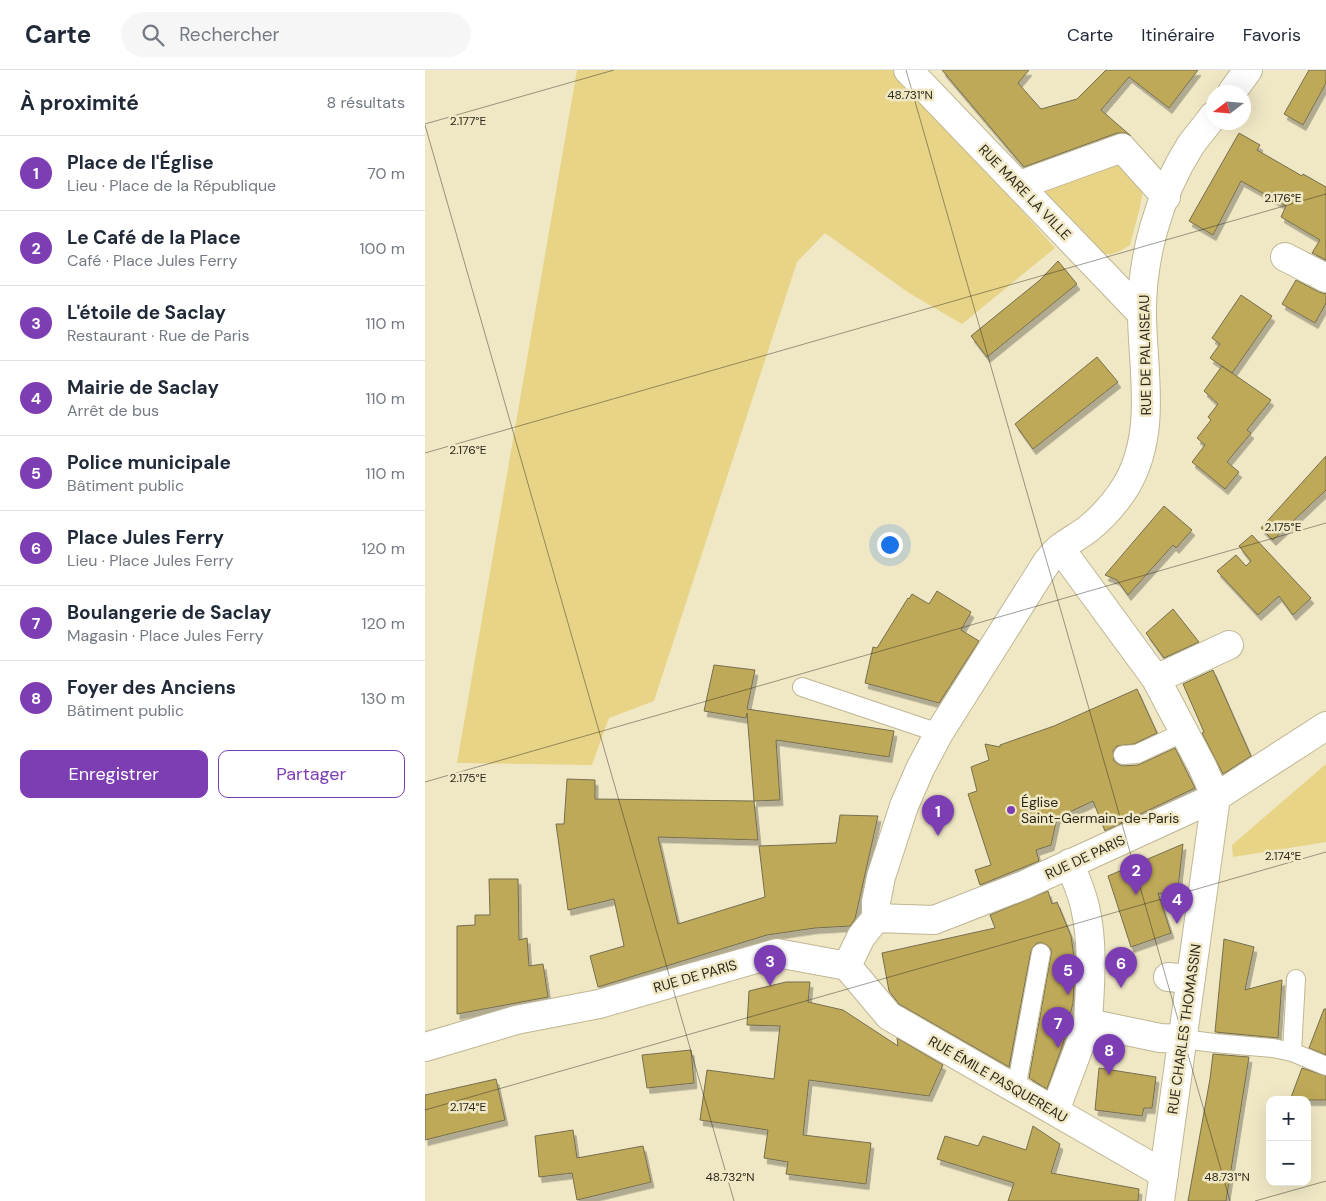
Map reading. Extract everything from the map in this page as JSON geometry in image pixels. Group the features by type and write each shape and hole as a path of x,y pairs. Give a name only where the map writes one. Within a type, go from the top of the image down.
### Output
{"street":[{"name":"RUE MARE LA VILLE","path":"908,70 1142,314"},
{"path":"1237,85 1248,70"},
{"name":"RUE DE PALAISEAU","path":"875,918 881,877 904,806 920,768 939,733 1047,562 1060,548 1088,529 1111,507 1126,486 1137,463 1146,425 1147,392 1142,314 1145,264 1152,237 1173,179 1190,146 1206,125"},
{"path":"1020,185 1122,148 1166,197"},
{"path":"1285,257 1326,278"},
{"path":"1060,548 1156,679 1216,797"},
{"path":"1156,679 1229,645"},
{"name":"RUE DE PARIS","path":"875,918 934,920 1024,885 1216,797 1326,726"},
{"name":"RUE CHARLES THOMASSIN","path":"1160,1201 1183,1039 1179,978 1216,797"},
{"path":"1055,1111 1088,1023 1091,959 1090,937 1085,906 1070,863"},
{"path":"847,966 861,937 875,918"},
{"name":"RUE DE PARIS","path":"425,1047 516,1020 599,1004 777,953 847,966"},
{"name":"RUE ÉMILE PASQUEREAU","path":"847,966 889,1016 1164,1174"},
{"path":"1088,1023 1160,1038 1183,1039"}],"lane":[{"path":"802,687 939,733"},
{"path":"1123,755 1137,754 1183,732"},
{"path":"1015,1089 1041,953"},
{"path":"1292,1052 1296,979"},
{"path":"1183,1039 1214,1044 1273,1048 1292,1052 1326,1066"}],"shaded area":[{"path":"577,70 897,70 1055,248 962,324 909,293 825,233 797,262 654,701 609,718 592,765 457,763"},
{"path":"1118,156 1142,188 1142,193 1130,245 1116,253 1102,254 1041,188"},
{"path":"1326,764 1326,842 1233,857 1232,845"}],"building":[{"path":"942,70 1029,70 1018,83 1041,109 1077,99 1106,70 1198,70 1169,108 1129,77 1101,110 1131,136 1125,133 1117,133 1024,167"},
{"path":"1309,70 1326,70 1326,83 1303,125 1284,114"},
{"path":"1239,133 1260,145 1257,150 1302,176 1303,174 1326,187 1326,260 1312,253 1320,240 1281,217 1286,206 1241,181 1213,235 1189,221"},
{"path":"1058,261 1077,284 987,357 971,336 1040,280"},
{"path":"1296,280 1326,294 1326,303 1315,323 1282,304"},
{"path":"1241,295 1272,316 1232,373 1210,358 1220,344 1212,338"},
{"path":"1097,357 1118,382 1033,449 1015,424"},
{"path":"1222,366 1271,400 1247,430 1251,433 1227,462 1239,472 1225,489 1192,462 1205,445 1197,438 1211,420 1208,417 1218,404 1204,391"},
{"path":"1326,456 1326,490 1273,540 1261,528"},
{"path":"1164,506 1192,530 1176,548 1173,545 1128,595 1117,580 1105,575"},
{"path":"1252,535 1311,598 1293,615 1279,596 1258,615 1217,571 1236,555 1246,566 1251,561 1239,546"},
{"path":"937,591 971,612 961,630 979,641 939,703 865,683 873,647 877,648 908,598 912,594 929,604"},
{"path":"1173,609 1199,642 1164,658 1146,633"},
{"path":"714,665 755,670 747,709 894,731 889,757 776,740 780,800 754,801 747,713 746,718 704,711"},
{"path":"1213,670 1251,756 1223,774 1202,733 1204,732 1183,684"},
{"path":"1137,689 1157,733 1134,744 1117,746 1113,751 1114,761 1123,766 1138,765 1175,748 1195,788 1105,831 1093,801 1057,818 1051,845 1036,850 1039,861 980,885 975,870 991,865 968,794 977,791 971,767 989,760 985,744 1000,747 1000,745 1054,726"},
{"path":"567,779 595,780 595,799 754,801 758,840 658,837 678,924 765,897 759,846 836,843 840,815 878,816 855,919 850,926 815,928 767,935 598,987 590,956 624,946 614,899 568,910 556,824 564,824"},
{"path":"1183,844 1177,896 1158,893 1171,933 1131,947 1108,876"},
{"path":"489,879 518,879 519,940 527,938 529,966 543,964 548,997 457,1014 457,926 475,925 475,915 490,915"},
{"path":"1048,891 1052,904 1057,902 1071,936 1075,965 1073,1003 1063,1044 1047,1089 1029,1078 1051,955 1051,949 1047,945 1037,943 1031,951 1009,1067 899,1004 889,991 882,953 995,928 990,915"},
{"path":"1224,939 1254,947 1245,990 1282,980 1278,1038 1215,1032"},
{"path":"786,982 810,982 808,1002 843,1010 898,1046 897,1038 943,1065 929,1096 809,1080 803,1135 871,1143 866,1184 786,1174 788,1162 764,1158 768,1130 700,1120 707,1070 774,1079 780,1026 747,1025 749,991"},
{"path":"1324,1009 1326,1009 1326,1055 1309,1048"},
{"path":"691,1050 694,1083 647,1088 642,1055"},
{"path":"1213,1054 1249,1057 1226,1201 1188,1201 1210,1079"},
{"path":"1099,1068 1156,1077 1152,1108 1144,1108 1142,1116 1095,1110"},
{"path":"1302,1068 1326,1076 1326,1100 1311,1100 1311,1096 1292,1096"},
{"path":"496,1079 505,1120 425,1140 425,1095"},
{"path":"1033,1126 1060,1144 1051,1173 1139,1189 1138,1201 1008,1201 1014,1183 937,1159 945,1136 978,1146 983,1136 1026,1150"},
{"path":"573,1130 577,1158 643,1146 651,1182 577,1200 572,1173 539,1177 535,1136"}],"place":[{"name":"Église Saint-Germain-de-Paris","path":"1011,810"},
{"name":"Place de l'Église","path":"938,836"},
{"name":"Le Café de la Place","path":"1136,895"},
{"name":"Mairie de Saclay","path":"1177,924"},
{"name":"L'étoile de Saclay","path":"770,986"},
{"name":"Place Jules Ferry","path":"1121,988"},
{"name":"Police municipale","path":"1068,995"},
{"name":"Boulangerie de Saclay","path":"1058,1048"},
{"name":"Foyer des Anciens","path":"1109,1075"}]}
